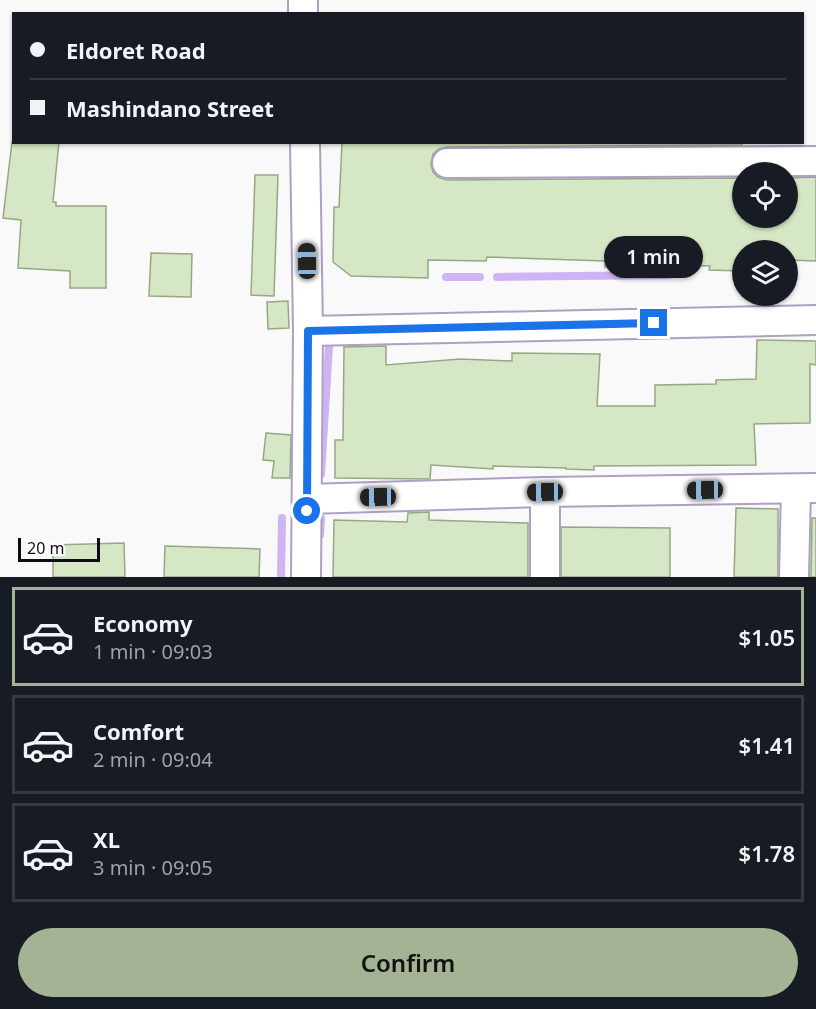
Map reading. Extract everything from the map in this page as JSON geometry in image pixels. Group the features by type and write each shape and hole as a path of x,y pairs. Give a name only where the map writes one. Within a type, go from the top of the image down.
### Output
{"street":[{"path":"305,144 308,331 306,577"},
{"path":"447,162 816,161"},
{"path":"308,331 816,320"},
{"path":"307,499 806,488 794,577"},
{"path":"545,492 545,577"}],"building":[{"path":"12,142 12,144 59,144 53,202 56,202 56,206 106,206 106,288 70,288 70,271 18,268 21,220 3,218"},
{"path":"342,144 742,144 447,147 433,154 431,164 433,172 438,177 447,180 732,178 732,228 798,228 798,178 816,177 816,261 798,260 798,240 732,240 732,271 709,270 710,266 644,264 644,269 605,267 605,261 487,257 486,261 428,260 428,278 351,276 333,262 334,207 339,207"},
{"path":"255,175 278,175 274,296 251,295"},
{"path":"151,253 192,254 191,297 149,296"},
{"path":"288,301 289,328 268,329 267,302"},
{"path":"757,340 816,341 816,365 810,364 810,423 754,424 756,465 594,466 594,470 493,466 493,469 431,465 430,479 335,478 335,440 343,440 344,347 386,346 386,365 460,359 512,361 512,353 600,354 597,406 655,406 655,385 716,384 716,380 756,379"},
{"path":"266,433 291,435 290,478 272,478 274,461 263,460"},
{"path":"736,508 778,509 778,577 734,577"},
{"path":"429,512 429,520 528,523 528,577 333,577 334,520 407,522 408,513"},
{"path":"812,518 816,518 816,577 811,577"},
{"path":"561,527 670,528 670,577 561,577"},
{"path":"124,543 125,577 53,577 53,545"},
{"path":"165,546 260,549 259,577 164,577"}],"waterway":[{"path":"497,277 669,275"},
{"path":"446,277 480,277"},
{"path":"321,474 329,346"},
{"path":"281,577 282,518"},
{"path":"320,535 321,518"}],"route":[{"path":"307,511 308,331 654,323"}]}
